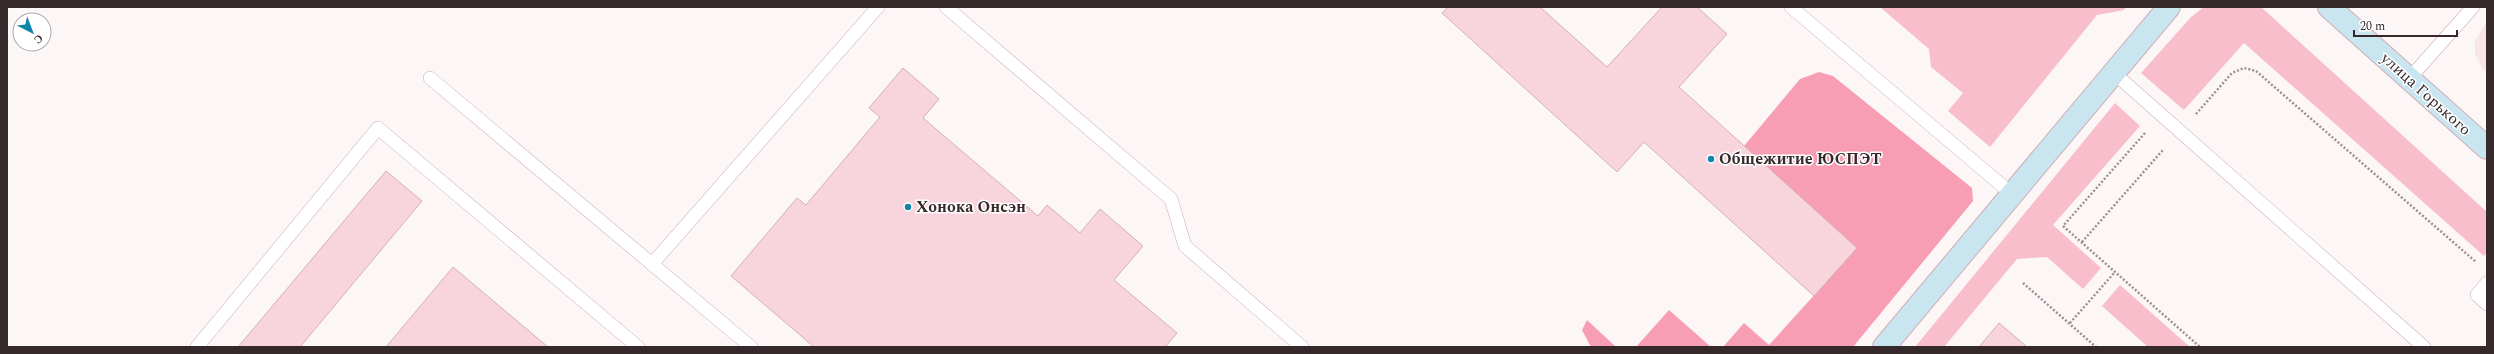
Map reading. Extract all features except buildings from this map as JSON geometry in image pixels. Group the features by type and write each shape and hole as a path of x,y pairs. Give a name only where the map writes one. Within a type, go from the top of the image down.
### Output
{"street":[{"path":"1884,347 2168,7"},
{"name":"улица Горького","path":"2329,7 2487,148"}],"lane":[{"path":"652,264 878,7"},
{"path":"946,7 1171,199 1185,246 1302,347"},
{"path":"1791,7 2012,194"},
{"path":"2409,79 2473,7"},
{"path":"2114,73 2424,347"},
{"path":"430,78 751,347"},
{"path":"197,347 378,128 638,347"},
{"path":"2487,283 2477,295 2487,304"}],"path":[{"path":"2191,119 2232,73 2244,68 2256,71 2481,266"},
{"path":"2161,115 2063,226 2200,347"},
{"path":"2082,242 2166,148"},
{"path":"2070,323 2115,272"},
{"path":"2023,282 2096,347"}],"shaded area":[{"path":"1880,7 2126,7 2124,10 2097,15 1990,147 1948,111 1963,93 1931,67 1929,49"},
{"path":"2204,7 2261,7 2487,212 2487,252 2484,256 2244,43 2184,110 2141,73 2191,17"},
{"path":"2487,21 2487,73 2482,68 2475,54 2475,41"},
{"path":"1819,72 1833,76 1972,188 1973,201 1853,347 1723,347 1744,323 1769,345 1857,248 1744,146 1800,79"},
{"path":"2115,103 2140,126 2053,225 2101,268 2083,289 2047,257 2017,259 1944,347 1915,347"},
{"path":"2120,285 2190,347 2148,347 2102,306"},
{"path":"1669,310 1711,347 1636,347"},
{"path":"1587,320 1616,347 1591,347 1582,330"}],"place":[{"name":"Общежитие ЮСПЭТ","path":"1711,159"},
{"name":"Хонока Онсэн","path":"908,207"}]}
